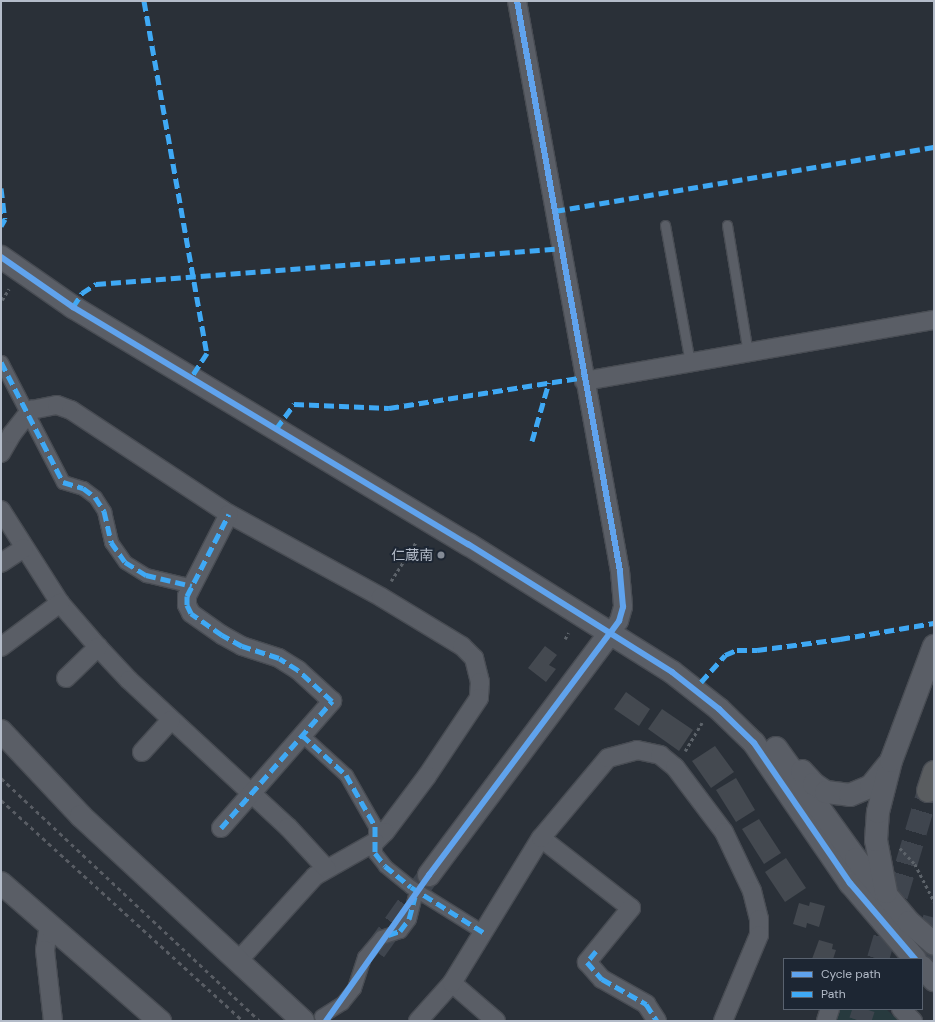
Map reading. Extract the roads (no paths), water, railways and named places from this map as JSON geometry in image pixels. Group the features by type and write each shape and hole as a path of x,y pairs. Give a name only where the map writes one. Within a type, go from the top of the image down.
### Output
{"street":[{"path":"1,731 81,816 238,962 312,1018 342,1004 354,988 364,956 380,937 400,930 409,919 422,882 611,632 619,621 623,607 620,571 584,381 517,1"},
{"path":"1,257 116,333 611,632 672,672 719,709 754,743 850,883 914,958"},
{"path":"584,381 934,320"},
{"path":"1,362 27,415 63,482 83,488 95,497 104,511 110,542 125,562 146,575 192,586"},
{"path":"1,452 32,410 58,405 71,410 230,514 381,597 462,646 474,658 480,682 479,698 427,776 375,842 327,868 299,892 238,962"},
{"path":"1,510 60,603 98,648 171,720 250,794 288,826 327,868"},
{"path":"221,828 332,701 298,670 279,658 242,646 191,613 186,605 187,596 230,514"},
{"path":"1,563 24,548"},
{"path":"1,647 60,603"},
{"path":"900,943 897,922 886,894 876,840 878,812 891,761 907,723 934,646"},
{"path":"66,678 98,648"},
{"path":"672,672 705,683 746,714 776,748 814,784 826,792 856,794 871,786 891,761"},
{"path":"142,752 171,720"},
{"path":"302,735 346,775 376,826 375,853 386,866 422,882 483,932"},
{"path":"776,748 824,817 886,894 931,937"},
{"path":"418,1021 452,982 541,838 608,758 624,752 644,751 660,755 675,767 724,832 746,875 756,904 759,935 723,1021"},
{"path":"541,838 631,908 587,962 602,979 646,1004 656,1021"},
{"path":"1,883 160,1021"},
{"path":"49,925 45,950 53,1021"},
{"path":"900,943 931,937"},
{"path":"923,968 934,980"},
{"path":"452,982 496,1021"},
{"path":"826,1021 830,1010"},
{"path":"901,1010 913,1021"}],"lane":[{"path":"665,225 690,363"},
{"path":"727,225 748,353"}],"tunnel":[{"path":"878,958 928,791"},
{"path":"375,951 429,875"},
{"path":"922,958 934,918"},
{"path":"860,1021 864,1010"}],"railway":[{"path":"1,778 260,1021"},
{"path":"1,800 243,1021"}],"place":[{"name":"仁蔵南","path":"441,555"}]}
